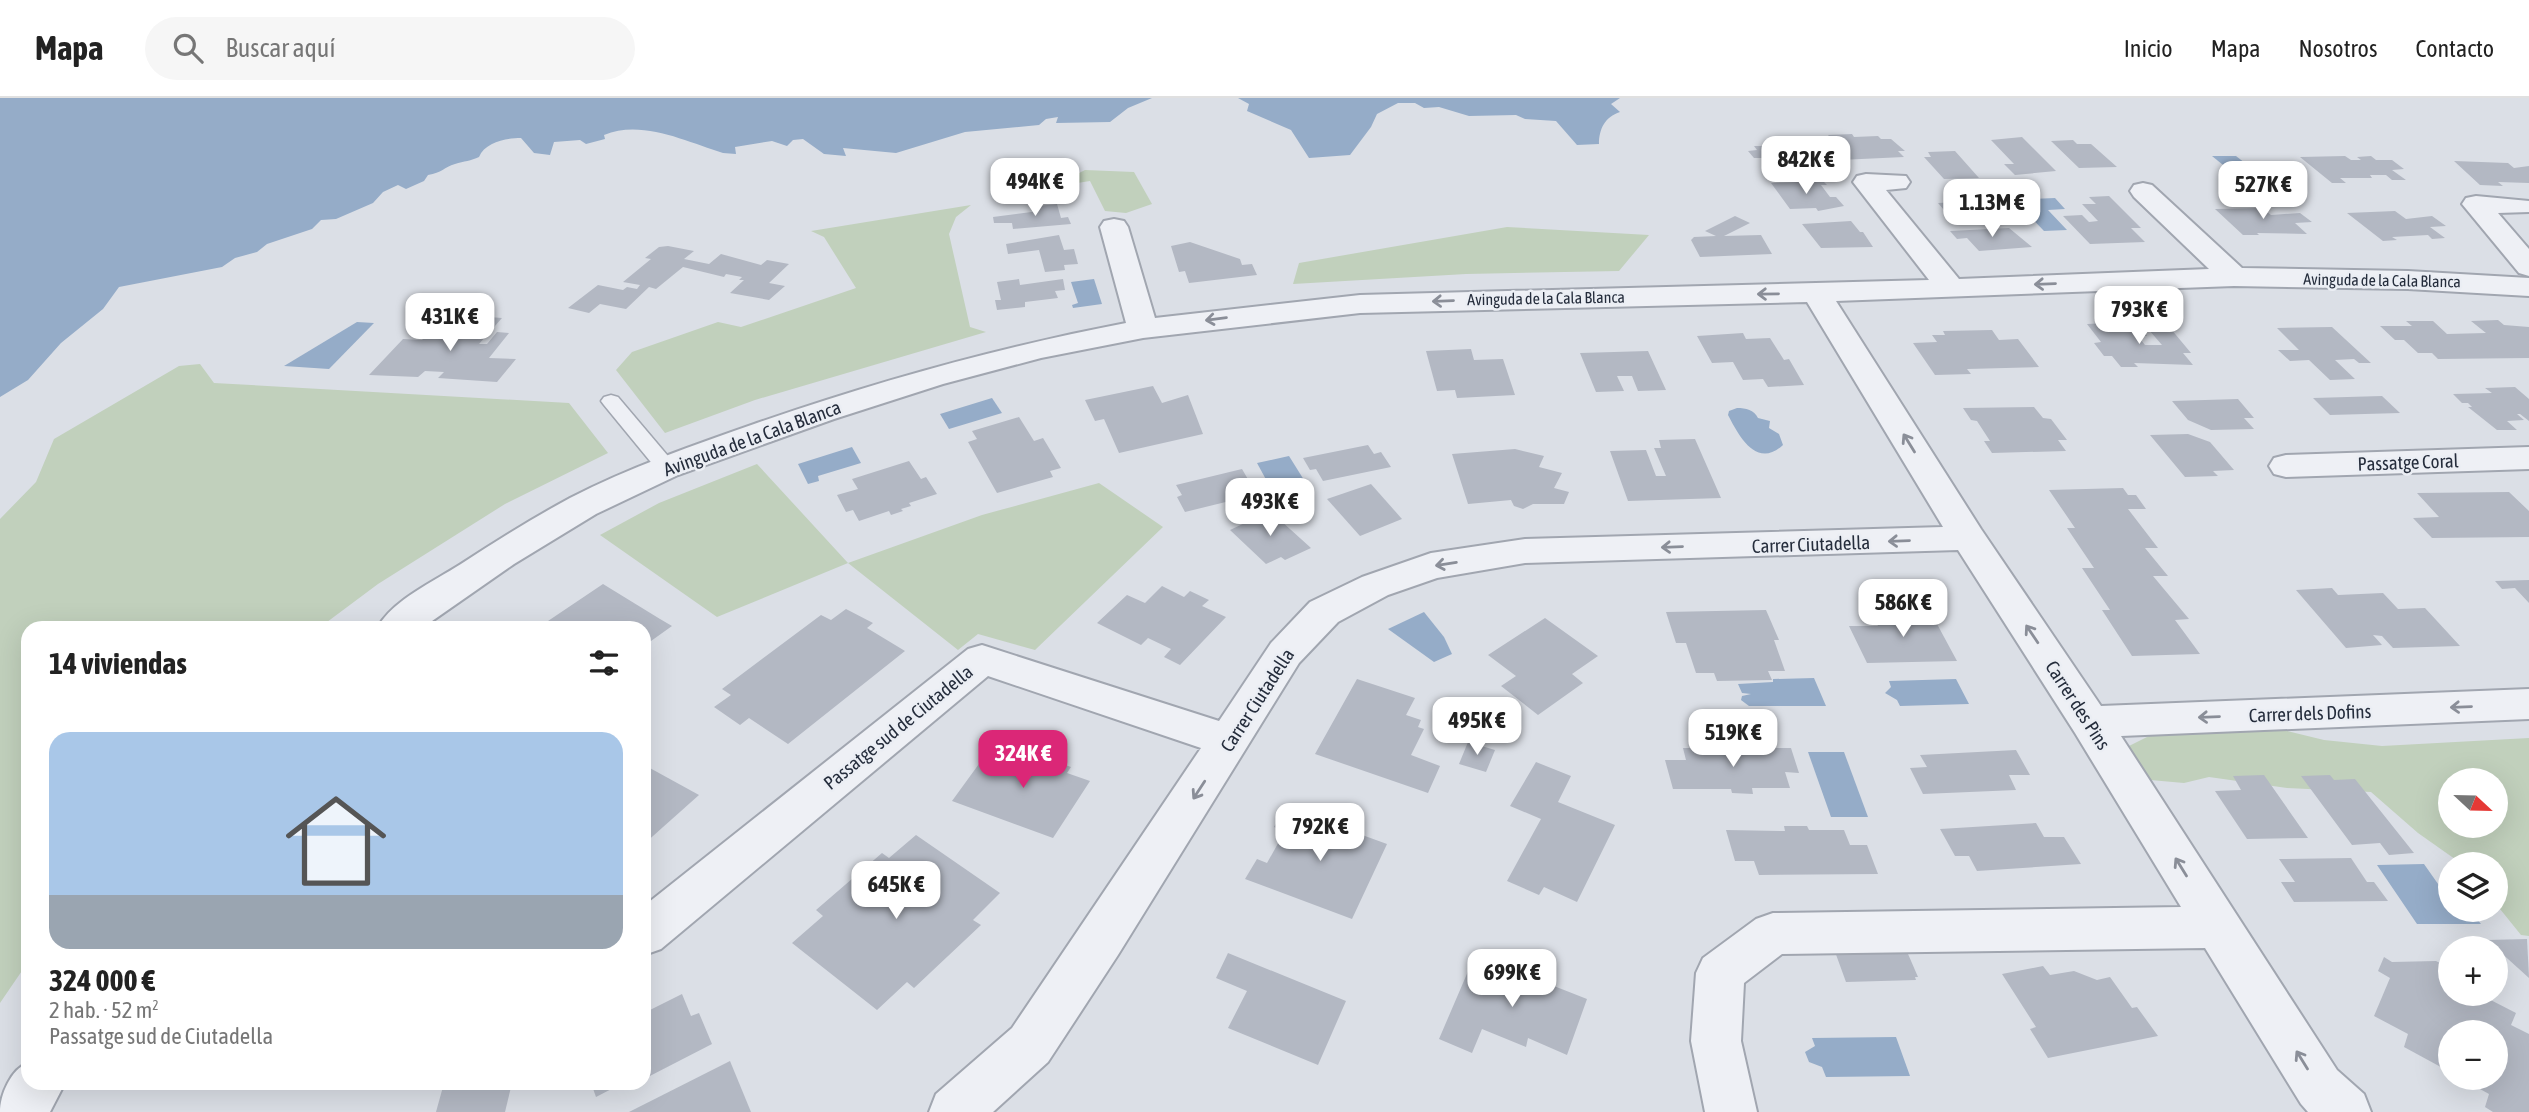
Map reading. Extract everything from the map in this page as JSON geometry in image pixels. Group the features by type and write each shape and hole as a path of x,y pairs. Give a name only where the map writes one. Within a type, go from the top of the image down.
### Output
{"street":[{"path":"1897,182 1866,183 1950,287"},
{"path":"2143,191 2234,277"},
{"path":"2519,206 2476,204 2529,267"},
{"path":"1114,227 1143,329"},
{"name":"Avinguda de la Cala Blanca","path":"407,621 500,555 583,506 666,467 822,412 932,377 1038,349 1143,329 1360,304 1816,293 2234,277 2408,280 2529,287"},
{"name":"Carrer des Pins","path":"1816,293 1968,538 2090,722 2319,1087 2345,1112"},
{"name":"Passatge Coral","path":"2286,466 2529,458"},
{"name":"Carrer Ciutadella","path":"955,1112 1030,1045 1285,653 1324,611 1375,586 1431,566 1525,551 1968,538"},
{"name":"Passatge sud de Ciutadella","path":"651,928 982,659 1230,741"},
{"name":"Carrer dels Dofins","path":"2090,722 2529,704"},
{"path":"1731,1112 1716,1041 1720,973 1773,934 2219,927"},
{"path":"21,1112 35,1090"}],"lane":[{"path":"611,401 666,467"}],"green space":[{"path":"1085,170 1134,172 1152,204 1126,213 1105,211 1090,181 1052,187"},
{"path":"971,205 956,217 949,234 970,327 986,332 755,400 665,433 616,370 632,352 718,322 741,327 856,288 824,237 811,231"},
{"path":"1507,227 1649,235 1619,271 1466,274 1293,284 1299,263"},
{"path":"200,364 214,383 569,403 608,453 505,504 378,584 328,621 21,621 21,972 0,1003 0,519 36,482 54,439 179,366"},
{"path":"757,464 848,563 717,617 600,535 659,503"},
{"path":"1099,483 1163,527 1035,650 978,634 958,650 848,563 982,515"},
{"path":"2255,723 2324,740 2382,746 2529,738 2529,936 2521,935 2508,919 2508,852 2445,852 2418,833 2371,792 2287,788 2209,777 2184,783 2139,779 2123,749 2167,727"}],"water":[{"path":"0,98 1152,98 1128,108 1110,122 1056,123 1058,117 1046,119 1039,125 965,132 896,153 843,148 846,156 824,154 803,139 793,140 787,146 772,141 735,147 736,154 723,153 680,138 634,130 604,135 605,139 586,144 580,140 554,142 550,155 534,153 521,138 503,140 491,144 479,157 428,175 424,181 406,189 398,185 383,192 373,203 336,219 321,220 312,229 267,244 257,252 235,258 222,267 119,287 103,309 61,343 28,380 0,397"},
{"path":"1238,98 1620,98 1611,104 1620,112 1604,124 1599,144 1577,145 1556,121 1525,119 1516,115 1469,116 1439,107 1424,108 1415,103 1398,103 1377,114 1371,127 1350,155 1309,158 1291,130 1247,111 1249,104"},
{"path":"2212,156 2236,156 2268,181 2244,182"},
{"path":"2055,198 2065,209 2048,210 2067,230 2044,231 2014,200"},
{"path":"1094,279 1102,304 1073,308 1072,305 1078,303 1071,282"},
{"path":"357,322 374,323 329,369 284,366"},
{"path":"992,398 1002,413 949,429 940,414"},
{"path":"1744,408 1758,418 1770,421 1769,428 1779,434 1783,445 1773,452 1756,452 1743,439 1728,415 1729,411"},
{"path":"852,447 861,463 818,476 819,481 808,484 798,464"},
{"path":"1289,456 1309,488 1275,496 1257,463"},
{"path":"1424,612 1444,637 1452,654 1434,662 1388,629"},
{"path":"1814,678 1826,706 1749,706 1741,700 1742,696 1751,694 1742,693 1738,684 1773,682 1773,679"},
{"path":"1956,679 1969,704 1900,706 1897,700 1885,693 1891,687 1889,681"},
{"path":"1808,752 1844,752 1868,817 1831,817"},
{"path":"2424,864 2438,884 2438,922 2481,924 2417,924 2377,865"},
{"path":"1896,1037 1910,1076 1826,1077 1822,1067 1809,1062 1805,1052 1815,1046 1812,1038"}],"building":[{"path":"1852,134 1854,137 1878,136 1881,139 1891,139 1905,151 1898,151 1904,157 1840,160 1834,152 1828,152 1823,146 1837,146 1828,135"},
{"path":"2022,137 2056,171 2015,175 2004,164 2014,164 1991,140"},
{"path":"2073,140 2077,144 2091,144 2117,167 2079,168 2051,141"},
{"path":"1806,141 1819,158 1815,159 1818,162 1767,165 1762,158 1754,158 1748,151 1757,150 1754,146 1773,146 1771,143"},
{"path":"1955,151 1979,178 1944,179 1924,157 1931,157 1928,152"},
{"path":"2345,156 2351,160 2371,156 2376,160 2392,160 2404,169 2392,170 2406,180 2392,180 2386,175 2370,175 2372,178 2340,178 2346,183 2332,183 2300,157"},
{"path":"2454,161 2508,163 2514,168 2529,166 2529,183 2498,182 2503,186 2480,185"},
{"path":"1823,181 1827,185 1821,185 1830,197 1836,197 1844,206 1818,211 1816,208 1790,209 1771,183"},
{"path":"2109,196 2141,228 2131,228 2145,242 2090,244 2063,216 2082,215 2089,222 2098,221 2082,204 2096,204 2089,197"},
{"path":"1996,200 2015,218 1965,222 1955,209 1944,210 1938,203"},
{"path":"1057,204 1061,218 1068,217 1071,224 1013,229 1012,223 994,223 993,217 1039,211 1038,206"},
{"path":"2262,208 2271,215 2300,213 2312,222 2295,223 2307,234 2243,235 2215,209"},
{"path":"2395,211 2406,219 2432,216 2446,226 2430,227 2445,238 2432,239 2428,235 2392,237 2397,240 2383,241 2347,213"},
{"path":"1735,216 1750,223 1724,236 1761,235 1772,254 1700,257 1691,240 1694,237 1716,236 1705,231"},
{"path":"1851,221 1873,247 1821,248 1802,224"},
{"path":"2009,228 2032,247 1979,251 1967,238 1957,239 1950,231"},
{"path":"1059,235 1064,250 1074,249 1078,264 1064,265 1065,270 1045,272 1039,250 1008,254 1006,244"},
{"path":"1190,242 1240,259 1242,265 1252,264 1257,275 1189,283 1185,271 1179,272 1171,246"},
{"path":"659,247 694,251 684,259 709,264 721,254 761,265 767,260 789,264 769,283 785,286 769,300 730,293 744,280 739,280 742,277 726,274 724,277 683,267 656,289 649,287 626,309 600,304 589,313 568,308 598,285 623,290 627,287 637,289 640,285 623,282 651,259 645,258"},
{"path":"1019,279 1020,285 1063,279 1065,290 1055,291 1058,298 1025,302 1025,307 997,310 995,300 1001,300 997,282"},
{"path":"476,316 502,318 479,344 487,344 497,332 509,333 489,358 516,359 497,382 438,378 444,372 425,371 418,377 369,375 403,339 422,340 443,318 473,320"},
{"path":"2498,320 2504,325 2529,327 2529,358 2438,359 2432,353 2418,353 2404,340 2395,340 2380,326 2412,326 2406,321 2433,321 2447,334 2486,333 2471,321"},
{"path":"2108,323 2110,327 2140,327 2147,336 2137,335 2145,345 2162,345 2149,330 2171,329 2191,353 2183,353 2193,365 2134,363 2138,367 2121,367 2112,356 2104,356 2094,343 2101,342 2087,324"},
{"path":"2332,327 2371,363 2359,363 2354,359 2335,360 2355,379 2330,380 2309,360 2290,361 2278,350 2299,350 2277,328"},
{"path":"1992,330 1999,340 2018,339 2039,367 1967,369 1971,374 1935,375 1913,343 1937,342 1932,335 1945,335 1943,331"},
{"path":"1743,333 1746,339 1770,338 1784,360 1789,359 1804,385 1768,387 1763,379 1743,380 1733,362 1712,363 1697,336"},
{"path":"1471,349 1474,360 1503,359 1515,395 1457,398 1455,390 1437,391 1426,351"},
{"path":"1648,351 1666,390 1638,391 1632,376 1617,376 1624,391 1596,392 1580,353"},
{"path":"1153,386 1162,403 1188,395 1203,434 1119,453 1104,419 1095,421 1085,400"},
{"path":"2515,387 2529,399 2529,421 2517,414 2524,420 2507,421 2517,430 2497,430 2468,407 2472,407 2468,403 2462,403 2453,394 2492,393 2485,388"},
{"path":"2382,396 2400,413 2330,415 2313,398"},
{"path":"2238,399 2254,418 2244,418 2254,429 2211,430 2188,420 2172,401"},
{"path":"2034,407 2043,418 2051,419 2067,440 2058,440 2066,451 1992,453 1984,441 1990,441 1977,421 1971,420 1963,408"},
{"path":"1019,417 1034,441 1043,438 1061,468 1050,471 1053,477 997,493 968,442 977,439 972,431"},
{"path":"2188,434 2210,442 2234,470 2213,471 2218,476 2185,477 2150,435"},
{"path":"1695,439 1721,498 1628,501 1610,451 1646,450 1656,476 1666,476 1654,448 1661,448 1659,440"},
{"path":"1368,445 1374,454 1381,452 1391,467 1323,481 1316,469 1310,470 1303,458"},
{"path":"1515,449 1544,456 1539,467 1562,473 1554,488 1569,492 1564,504 1533,504 1523,509 1514,506 1511,500 1468,504 1452,454"},
{"path":"909,461 921,479 926,477 937,494 909,503 911,506 891,515 889,511 859,521 853,510 846,512 837,495 858,489 852,479"},
{"path":"1242,469 1249,481 1242,483 1250,496 1185,512 1177,497 1182,495 1176,485"},
{"path":"1371,484 1402,519 1360,536 1327,499"},
{"path":"2123,488 2128,495 2136,495 2146,509 2128,509 2158,548 2145,548 2168,576 2153,576 2189,619 2175,620 2200,654 2132,656 2102,610 2110,610 2082,568 2094,568 2067,528 2075,528 2049,490"},
{"path":"2509,492 2529,511 2529,537 2432,538 2413,518 2439,517 2417,493"},
{"path":"1270,511 1311,548 1285,560 1281,557 1266,564 1230,530"},
{"path":"2529,580 2529,603 2515,588 2502,589 2495,581"},
{"path":"603,584 672,626 651,641 651,621 548,621"},
{"path":"1162,586 1184,597 1190,591 1209,600 1202,606 1226,617 1180,665 1164,657 1171,649 1148,638 1141,645 1097,623 1127,595 1145,603"},
{"path":"2332,588 2338,595 2383,593 2398,609 2425,608 2460,646 2393,648 2382,636 2373,635 2382,645 2346,648 2296,590"},
{"path":"846,609 873,623 867,628 905,651 788,744 749,718 740,725 714,707 731,695 722,689 821,615 831,620"},
{"path":"1766,610 1779,640 1774,640 1785,671 1768,671 1772,680 1717,681 1714,673 1696,673 1686,643 1676,643 1666,612"},
{"path":"1930,611 1957,661 1867,663 1849,626 1878,626 1871,612"},
{"path":"1545,618 1598,656 1572,674 1583,683 1538,715 1501,686 1516,676 1488,655"},
{"path":"1357,679 1415,698 1406,715 1421,720 1418,727 1424,729 1411,755 1440,766 1428,793 1315,754"},
{"path":"1468,742 1495,750 1486,772 1459,764"},
{"path":"992,746 1014,754 1018,748 1071,767 1067,773 1090,781 1053,838 952,801"},
{"path":"1683,748 1791,748 1799,773 1785,772 1790,788 1752,788 1753,794 1732,793 1731,789 1673,789 1665,760 1686,760"},
{"path":"2016,750 2030,775 2009,775 2016,790 1923,794 1910,768 1927,767 1920,755"},
{"path":"1536,762 1571,776 1558,802 1615,825 1577,902 1544,887 1539,895 1507,881 1541,819 1510,806"},
{"path":"651,769 699,795 651,838"},
{"path":"2264,775 2308,838 2247,839 2215,791 2241,790 2233,776"},
{"path":"2330,775 2334,780 2355,779 2414,853 2389,855 2380,843 2352,845 2301,776"},
{"path":"1285,807 1387,844 1352,919 1245,879 1257,859 1267,863 1285,831 1274,827"},
{"path":"2036,823 2044,837 2064,837 2081,864 1977,871 1969,856 1955,856 1940,829"},
{"path":"1784,826 1807,826 1809,830 1844,830 1850,845 1867,845 1878,874 1759,875 1754,861 1735,861 1726,830 1785,831"},
{"path":"916,835 1000,893 973,920 981,925 914,988 907,982 877,1010 792,943 823,916 816,910 882,853 889,858"},
{"path":"2351,858 2367,882 2374,882 2388,901 2294,902 2281,882 2295,882 2279,859"},
{"path":"2508,939 2527,939 2529,978 2508,959"},
{"path":"1905,947 1918,977 1915,977 1916,980 1846,982 1834,949"},
{"path":"1228,953 1346,1001 1318,1065 1228,1028 1247,991 1216,978"},
{"path":"1475,955 1587,999 1567,1055 1528,1038 1526,1047 1482,1029 1472,1053 1439,1039"},
{"path":"2384,957 2392,962 2436,961 2438,1006 2502,1006 2516,1013 2511,1025 2529,1034 2529,1112 2493,1112 2485,1107 2489,1094 2482,1090 2508,1090 2508,1020 2438,1020 2438,1065 2404,1047 2408,1034 2374,1016 2390,978 2378,971"},
{"path":"2043,966 2050,975 2074,971 2097,980 2110,977 2132,1008 2137,1007 2158,1036 2048,1058 2030,1029 2036,1027 2002,974"},
{"path":"682,994 691,1016 699,1013 712,1044 651,1075 651,1010"},
{"path":"730,1061 751,1112 629,1112"},
{"path":"442,1090 510,1090 505,1112 436,1112"},
{"path":"594,1090 610,1090 596,1097"}]}
